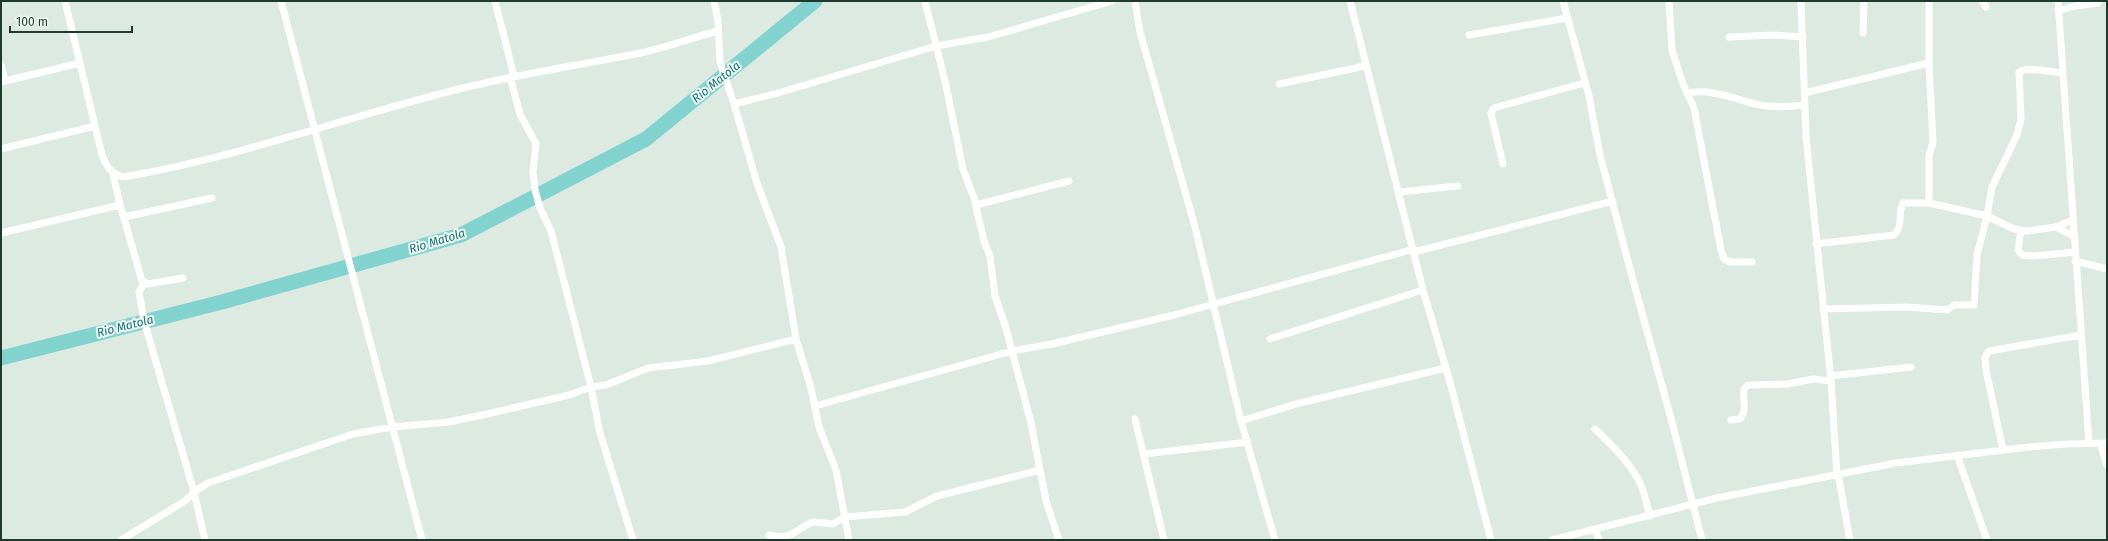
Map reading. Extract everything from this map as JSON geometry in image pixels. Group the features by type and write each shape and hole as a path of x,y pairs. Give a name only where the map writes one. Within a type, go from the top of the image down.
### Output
{"street":[{"path":"65,1 102,154 107,167 113,174 120,205 144,283 139,292 144,321 194,492 205,540"},
{"path":"281,1 422,540"},
{"path":"495,1 520,114 536,144 533,172 535,190 540,208 551,231 591,387 600,433 633,540"},
{"path":"714,1 720,62 757,183 781,247 783,268 796,339 815,406 819,427 836,470 849,540"},
{"path":"925,1 963,169 976,205 983,236 990,256 995,296 1012,351 1031,422 1046,502 1059,540"},
{"path":"734,104 778,93 936,46 988,37 1112,1"},
{"path":"1135,1 1140,32 1183,185 1241,421 1275,540"},
{"path":"1350,1 1365,66 1399,192 1423,290 1446,368 1491,540"},
{"path":"1563,1 1613,201 1694,504 1702,540"},
{"path":"1669,1 1672,50 1687,93 1694,108 1724,258 1730,262 1752,262"},
{"path":"1801,1 1804,105 1816,244 1838,474 1850,540"},
{"path":"1863,33 1864,1"},
{"path":"1929,1 1929,64 1933,142 1929,156 1930,203"},
{"path":"2058,1 2074,252 2089,443"},
{"path":"2059,20 2058,11 2075,6 2098,3 2099,1"},
{"path":"1469,35 1567,18"},
{"path":"113,174 123,177 159,170 314,130 391,106 512,76 637,54 718,32"},
{"path":"1729,37 1774,35 1803,37"},
{"path":"1,65 3,81 80,63"},
{"path":"1804,93 1929,64"},
{"path":"1279,84 1365,66"},
{"path":"1823,308 1907,307 1948,310 1954,305 1974,305 1977,255 1987,216 1992,187 2017,135 2021,118 2019,72 2030,69 2062,73"},
{"path":"1503,164 1491,113 1494,108 1584,84"},
{"path":"1687,93 1718,93 1759,105 1777,107 1804,105"},
{"path":"1,149 95,126"},
{"path":"976,205 1069,181"},
{"path":"1399,192 1458,186"},
{"path":"124,217 212,198"},
{"path":"815,406 1012,351 1052,344 1174,315 1213,303 1414,250 1613,201"},
{"path":"1816,244 1894,235 1900,225 1901,206 1904,203 1930,203 1987,216 2014,229 2027,231 2056,226 2073,220"},
{"path":"1,233 120,205"},
{"path":"2056,226 2074,236"},
{"path":"2021,230 2018,250 2022,254 2035,256 2074,252"},
{"path":"2075,261 2107,269"},
{"path":"144,283 183,278"},
{"path":"1270,339 1423,290"},
{"path":"2002,450 1986,370 1985,357 1989,351 2081,335"},
{"path":"121,540 185,501 194,492 208,483 280,457 353,434 392,427 449,422 524,406 542,400 569,395 591,387 606,385 648,368 708,361 796,339"},
{"path":"1731,420 1740,419 1743,415 1746,406 1744,388 1748,385 1788,384 1813,379 1911,367"},
{"path":"1241,421 1296,404 1446,368"},
{"path":"1136,419 1164,540"},
{"path":"1595,429 1625,460 1633,472 1641,486 1650,516"},
{"path":"1144,454 1248,442"},
{"path":"1552,540 1694,504 1896,463 2002,450 2066,444 2103,443 2107,465"},
{"path":"1957,455 1987,540"},
{"path":"769,535 785,538 792,536 810,523 819,521 833,524 845,517 905,512 937,496 1040,470"},
{"path":"1596,529 1599,540"}],"waterway":[{"name":"Rio Matola","path":"1,358 222,302 461,235 646,139 815,1"}]}
